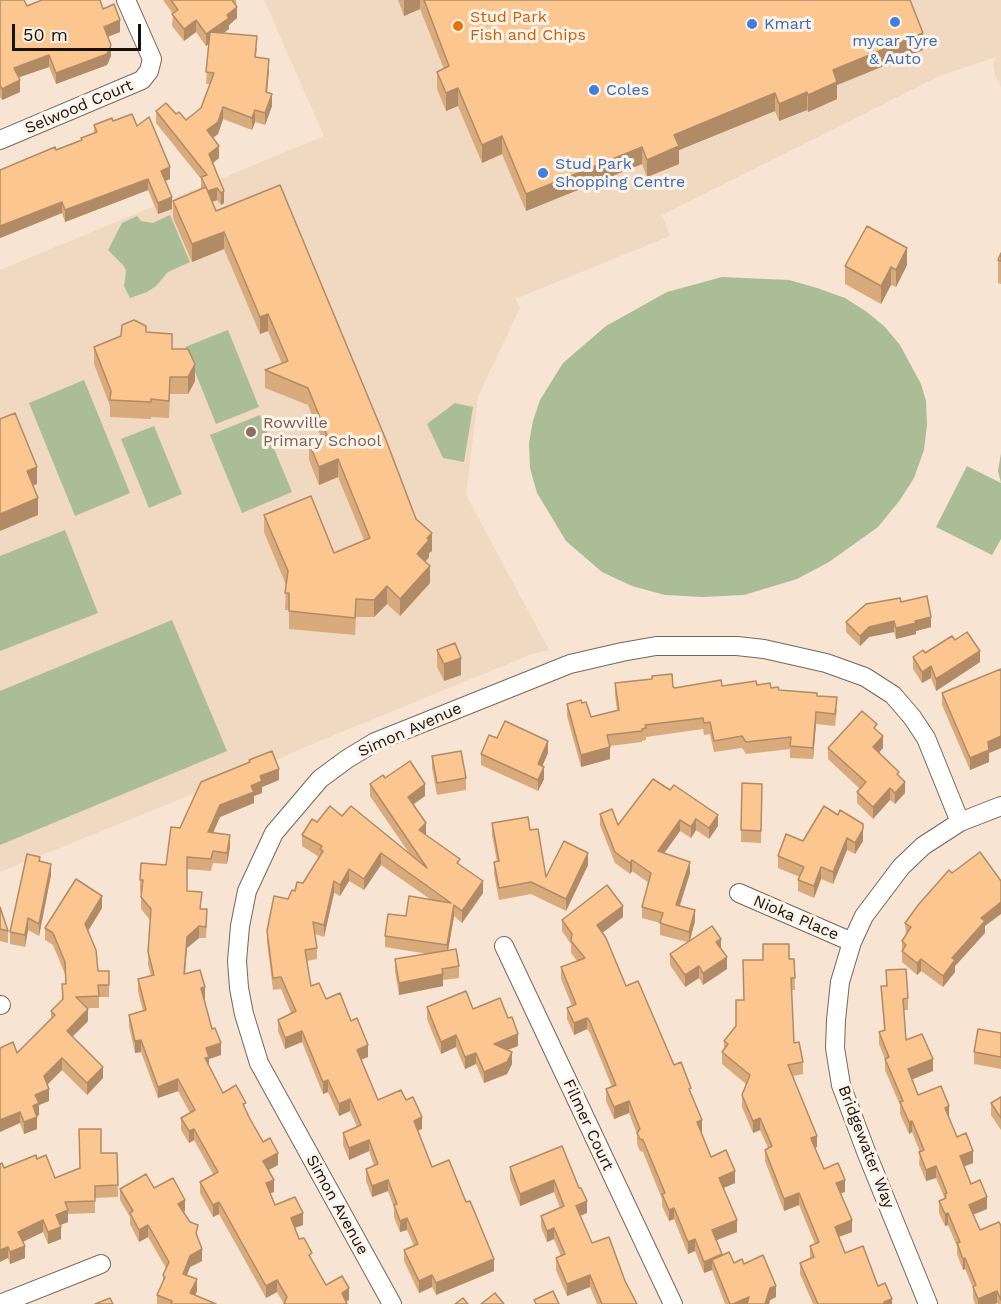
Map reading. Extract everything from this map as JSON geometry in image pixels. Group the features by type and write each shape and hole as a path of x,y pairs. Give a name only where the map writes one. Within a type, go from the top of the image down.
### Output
{"street":[{"name":"Selwood Court","path":"0,140 142,80 149,71 152,59 126,0"},
{"name":"Simon Avenue","path":"392,1304 260,1063 244,1014 239,988 237,961 240,926 247,891 274,833 320,779 375,742 570,664 656,646 737,646 764,649 826,663 865,677 893,695 926,738 960,822"},
{"name":"Bridgewater Way","path":"928,1304 841,1084 835,1048 840,982 852,942 864,916 901,867 923,846 960,822 1001,806"},
{"name":"Nioka Place","path":"739,894 852,942"},
{"name":"Filmer Court","path":"504,946 673,1304"},
{"path":"0,1304 101,1264"}],"shaded area":[{"path":"264,0 1001,0 1001,87 995,75 993,63 996,57 939,76 662,215 670,236 515,299 520,308 478,396 466,495 549,650 532,654 0,872 0,270 324,136"}],"green space":[{"path":"170,215 190,262 168,272 156,286 147,292 130,298 124,286 126,270 108,250 122,223 137,216 141,221 153,223"},
{"path":"722,277 789,280 817,288 845,298 885,327 900,345 921,384 926,401 927,425 924,450 914,478 878,527 829,562 797,579 744,595 703,597 665,595 632,586 602,572 566,541 537,493 530,468 529,443 540,400 563,363 606,326 667,292"},
{"path":"228,330 259,407 216,424 185,347"},
{"path":"84,380 130,493 75,516 29,403"},
{"path":"455,403 473,407 464,462 443,458 427,424"},
{"path":"260,415 292,492 242,513 210,435"},
{"path":"154,426 182,494 149,508 121,439"},
{"path":"1001,453 1001,483 998,471"},
{"path":"967,466 1001,483 1001,539 992,555 936,527"},
{"path":"65,530 98,613 0,651 0,556"},
{"path":"172,620 227,751 0,845 0,691"}],"building":[{"path":"0,0 24,0 27,6 42,0 100,0 103,9 114,4 120,20 104,27 111,45 107,54 56,73 49,55 14,68 20,80 2,89 0,85"},
{"path":"171,0 232,0 237,7 227,15 229,18 206,34 196,20 184,29 172,14 178,10"},
{"name":"Stud Park Shopping Centre","path":"424,0 910,0 923,33 833,70 837,82 808,95 807,92 779,104 775,93 674,135 679,146 647,160 642,147 526,194 502,136 482,145 458,88 446,93 437,72 449,66"},
{"path":"210,32 257,36 255,57 269,59 266,92 272,94 265,113 255,110 252,118 223,107 218,122 207,130 219,146 209,154 224,191 221,193 217,188 208,191 201,177 207,175 156,111 166,103 176,114 179,112 186,120 201,108 214,73 206,72"},
{"path":"132,114 137,126 149,117 170,167 161,171 172,197 158,203 148,179 65,210 62,202 0,226 0,170 55,147 56,150 82,140 81,138 97,132 94,125"},
{"path":"280,185 386,440 416,519 432,533 417,554 430,566 400,599 387,586 374,600 356,599 355,618 289,611 289,593 285,593 288,571 264,515 311,496 334,553 370,538 338,459 319,467 309,443 327,435 308,388 265,370 288,361 268,314 260,317 224,232 192,244 173,201 206,187 216,211"},
{"path":"867,226 907,248 896,270 891,267 881,286 845,266"},
{"path":"134,320 146,326 146,332 172,334 172,349 188,349 195,364 188,377 170,377 169,401 110,400 111,391 94,347 121,336 122,325"},
{"path":"15,413 37,467 27,471 38,498 0,514 0,419"},
{"path":"927,596 931,617 915,621 916,623 896,628 894,621 869,627 860,636 846,622 866,604 900,598 901,602"},
{"path":"967,632 980,651 936,679 931,666 922,672 913,657 923,650 925,653 952,636 955,640"},
{"path":"455,643 461,658 444,664 437,650"},
{"path":"1001,669 1001,736 988,742 989,750 970,758 942,693"},
{"path":"672,674 675,688 721,680 722,686 756,681 757,685 770,683 771,688 778,687 779,690 837,697 835,714 816,712 813,748 790,746 791,737 746,742 742,736 714,741 710,722 704,723 703,718 645,725 646,728 642,731 607,735 610,747 581,755 567,704 581,700 582,703 586,702 591,717 619,710 615,683 652,679 652,676"},
{"path":"862,711 877,724 874,728 883,736 873,747 899,772 897,774 905,782 895,793 890,788 873,807 857,792 866,782 828,748"},
{"path":"505,721 548,741 538,764 544,767 538,780 481,754 489,735 497,738"},
{"path":"272,751 279,769 260,776 262,781 251,786 254,792 220,805 208,832 230,835 227,853 213,851 211,859 187,857 187,891 202,892 200,909 207,909 206,927 199,926 187,937 184,974 200,970 205,987 201,988 212,1029 215,1028 221,1043 206,1048 209,1057 205,1058 223,1093 236,1085 246,1103 243,1104 249,1117 263,1142 270,1138 278,1153 263,1161 274,1180 266,1183 275,1205 295,1197 303,1213 291,1218 299,1239 304,1238 312,1253 309,1255 326,1285 342,1276 349,1288 342,1293 347,1304 284,1304 287,1297 277,1280 266,1286 219,1202 213,1205 200,1182 218,1172 194,1129 189,1131 181,1118 195,1110 178,1079 158,1087 141,1040 135,1041 129,1015 146,1010 138,979 154,975 148,952 151,909 141,897 143,880 140,880 141,863 166,865 171,827 180,828 201,782"},
{"path":"461,751 466,778 437,783 432,756"},
{"path":"410,761 425,784 408,797 426,823 419,830 460,859 457,863 483,881 462,911 454,905 447,945 385,936 388,914 406,916 409,896 451,903 381,853 364,879 349,869 340,885 334,881 324,925 313,922 317,948 305,950 311,986 319,983 326,999 340,993 351,1021 357,1018 368,1045 357,1050 378,1100 401,1090 406,1100 413,1097 422,1117 414,1121 432,1167 449,1160 466,1202 470,1201 494,1259 436,1283 432,1275 419,1281 404,1250 418,1244 407,1218 400,1221 394,1205 397,1204 388,1180 372,1186 366,1169 378,1164 369,1140 349,1148 343,1133 361,1125 350,1099 339,1104 328,1080 323,1082 302,1031 285,1038 278,1020 296,1011 281,977 273,978 267,931 274,896 288,899 292,890 295,891 297,882 303,883 323,851 320,849 322,846 302,835 312,819 317,822 330,806 342,816 351,806 427,868 370,784 383,775 385,778"},
{"path":"653,779 670,790 674,785 718,815 709,828 696,819 691,827 680,820 658,851 690,862 676,905 695,910 689,932 660,923 663,913 642,907 651,873 632,860 630,863 615,852 600,814 612,809 618,825"},
{"path":"742,783 762,784 761,831 741,830"},
{"path":"824,806 838,815 840,810 863,824 863,829 855,843 847,838 833,872 821,867 814,886 798,880 804,867 778,856 786,834 803,841"},
{"path":"528,817 530,830 538,829 546,877 564,841 588,853 566,899 531,882 499,888 494,862 499,861 492,823"},
{"path":"980,852 1001,881 1001,902 981,918 985,921 952,958 955,960 943,976 921,959 917,963 902,951 906,945 902,941 911,927 905,923 949,870 952,873"},
{"path":"27,854 40,857 39,861 51,864 39,924 28,918 25,935 10,932"},
{"path":"76,879 102,896 85,924 96,950 98,971 109,971 109,985 98,985 99,996 76,997 88,1009 67,1031 103,1067 87,1083 62,1058 44,1076 49,1089 35,1095 39,1103 33,1106 37,1117 24,1122 20,1112 0,1120 0,1048 13,1042 17,1053 55,1015 51,1011 63,999 62,984 66,984 65,962 53,933 45,928"},
{"path":"607,885 623,906 597,925 606,938 626,986 638,981 674,1065 681,1062 702,1120 697,1122 711,1157 726,1150 735,1171 719,1178 737,1220 712,1230 722,1254 704,1262 695,1239 688,1242 674,1208 669,1210 662,1194 665,1193 643,1140 637,1133 640,1129 629,1101 614,1107 606,1089 616,1085 590,1022 587,1018 574,1023 567,1008 576,1004 561,967 585,958 571,941 572,934 562,920"},
{"path":"0,907 8,931 0,929"},
{"path":"712,926 721,939 716,942 727,957 703,973 699,966 685,975 670,954"},
{"path":"763,944 789,944 789,959 794,959 795,978 791,978 794,1043 799,1042 803,1062 788,1065 817,1136 811,1138 824,1169 838,1163 845,1180 836,1183 852,1220 835,1227 845,1253 863,1246 878,1286 885,1283 892,1299 884,1302 885,1304 818,1304 800,1263 814,1257 810,1246 819,1242 799,1193 784,1199 765,1150 772,1146 760,1118 753,1121 742,1095 750,1075 722,1052 728,1044 724,1041 736,1026 736,1000 744,1000 743,960 763,960"},
{"path":"456,949 459,966 442,969 443,974 399,983 395,959"},
{"path":"906,969 908,998 903,999 906,1040 922,1034 933,1059 908,1069 918,1095 941,1086 949,1106 945,1108 957,1137 966,1133 973,1151 960,1156 971,1184 980,1180 987,1197 969,1205 980,1230 999,1222 1001,1226 1001,1300 997,1291 978,1299 973,1287 976,1285 957,1243 960,1242 948,1213 945,1214 939,1201 946,1198 947,1193 936,1166 926,1170 919,1152 924,1150 912,1121 909,1122 900,1102 903,1101 885,1059 889,1057 879,1032 885,1030 881,986 887,986 886,970"},
{"path":"466,991 473,1009 500,998 508,1018 512,1017 518,1034 494,1044 512,1052 507,1062 484,1072 476,1053 465,1057 456,1035 441,1042 427,1007"},
{"path":"978,1029 1001,1033 1001,1057 974,1052"},
{"path":"1001,1097 1001,1118 991,1103"},
{"path":"79,1129 101,1129 101,1153 117,1153 118,1185 95,1186 95,1201 65,1202 68,1210 56,1215 61,1227 48,1232 43,1220 18,1232 25,1246 10,1252 8,1247 0,1250 0,1164 2,1163 4,1168 36,1155 37,1159 46,1155 55,1178 80,1168"},
{"path":"562,1146 579,1188 587,1201 576,1206 592,1243 609,1237 625,1281 637,1304 602,1304 590,1275 567,1284 556,1258 565,1254 554,1228 547,1231 541,1216 564,1206 554,1180 520,1194 510,1167"},
{"path":"146,1174 154,1188 173,1178 185,1200 178,1204 190,1222 198,1225 196,1233 202,1249 190,1256 183,1274 197,1279 190,1293 216,1304 171,1304 172,1301 157,1295 169,1262 148,1225 139,1230 130,1213 133,1211 120,1189"},
{"path":"729,1252 734,1263 742,1259 744,1264 763,1255 776,1286 770,1288 765,1304 747,1304 749,1297 730,1304 712,1260"},
{"path":"553,1291 559,1304 536,1304 534,1300"},
{"path":"495,1293 504,1304 481,1304"},
{"path":"110,1298 113,1304 95,1304"},
{"path":"463,1298 468,1304 455,1304"}],"place":[{"name":"mycar Tyre & Auto","path":"895,22"},
{"name":"Kmart","path":"752,24"},
{"name":"Stud Park Fish and Chips","path":"458,26"},
{"name":"Coles","path":"594,90"},
{"name":"Stud Park Shopping Centre","path":"543,173"},
{"name":"Rowville Primary School","path":"251,432"}]}
